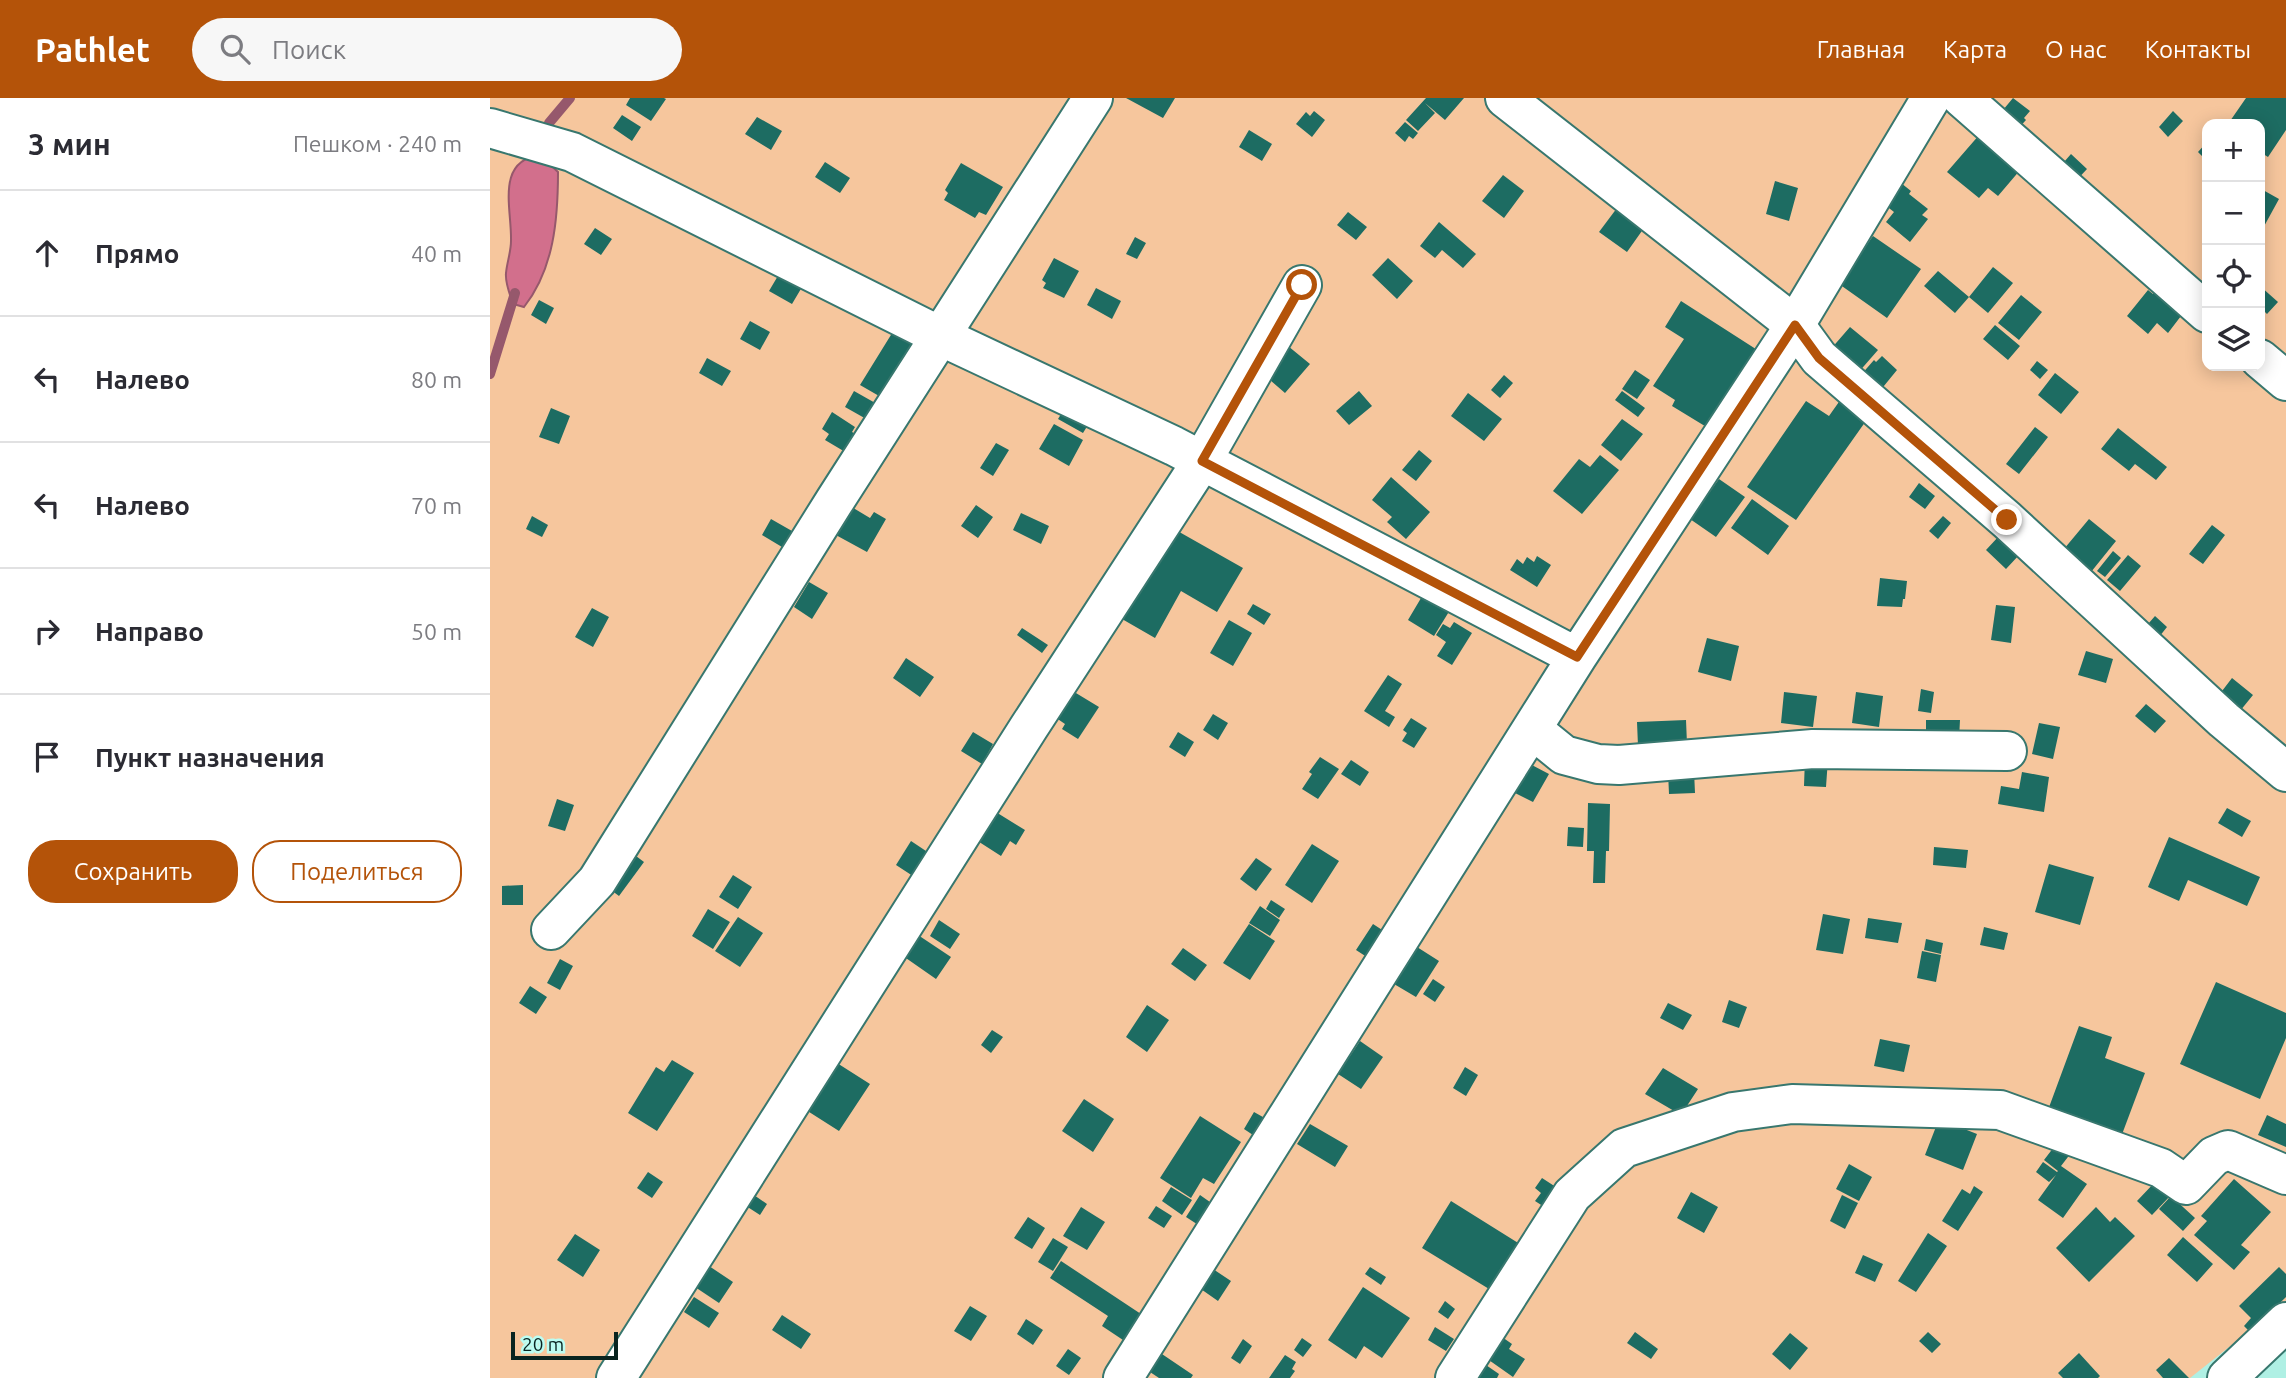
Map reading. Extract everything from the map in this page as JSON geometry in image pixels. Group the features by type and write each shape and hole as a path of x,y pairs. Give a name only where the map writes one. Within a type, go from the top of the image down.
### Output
{"lane":[{"path":"551,930 597,881 940,335 1093,98"},
{"path":"1505,98 1795,325 1819,358 2007,520 2224,720 2286,772"},
{"path":"1124,1378 1577,657 1795,325 1931,98"},
{"path":"1962,98 2202,309"},
{"path":"490,128 572,152 940,335 1202,461 1577,657"},
{"path":"616,1378 1029,727 1202,461 1302,285"},
{"path":"2265,363 2286,382"},
{"path":"1532,729 1564,755 1598,764 1619,765 1813,749 2007,751"},
{"path":"1455,1378 1572,1195 1625,1148 1733,1112 1792,1104 2000,1111 2161,1168 2186,1185 2214,1156 2228,1150 2286,1175"},
{"path":"2227,1378 2286,1322"}],"shaded area":[{"path":"490,98 2286,98 2286,1302 2190,1378 490,1378"},
{"path":"540,155 558,172 557,208 548,260 524,307 513,304 506,281 511,241 509,188 511,176 517,166 526,159"}],"building":[{"path":"630,98 666,99 651,121 626,105"},
{"path":"1126,98 1175,98 1163,118"},
{"path":"1426,98 1464,98 1445,120 1425,103 1435,113 1418,131 1406,120"},
{"path":"2013,98 2030,111 2016,131 2003,110"},
{"path":"2246,98 2286,98 2286,130 2268,157 2265,155 2265,119 2231,119"},
{"path":"1314,111 1325,120 1312,137 1296,124 1306,112 1310,116"},
{"path":"2173,111 2183,121 2168,137 2159,127"},
{"path":"622,115 641,127 632,141 613,128"},
{"path":"757,117 782,131 771,150 745,134"},
{"path":"1405,122 1418,133 1413,139 1409,136 1405,142 1395,133"},
{"path":"1249,130 1272,144 1262,161 1239,147"},
{"path":"1980,134 2021,169 1998,196 1988,188 1979,198 1947,172"},
{"path":"2071,154 2087,169 2073,184 2057,170"},
{"path":"825,162 850,178 840,193 815,177"},
{"path":"961,163 1003,187 986,215 979,212 975,218 944,200 948,193 945,190"},
{"path":"1503,175 1524,191 1504,218 1482,201"},
{"path":"1896,179 1928,209 1922,215 1928,219 1910,242 1886,222 1894,212 1880,201"},
{"path":"1775,181 1798,188 1789,221 1766,214"},
{"path":"2265,191 2279,199 2265,225"},
{"path":"1617,208 1644,228 1627,252 1599,232"},
{"path":"1348,212 1367,227 1356,240 1337,225"},
{"path":"1439,222 1476,254 1463,268 1442,250 1435,258 1420,246"},
{"path":"595,228 612,239 601,255 584,244"},
{"path":"1873,236 1921,269 1887,318 1839,284"},
{"path":"1135,237 1146,243 1137,259 1126,254"},
{"path":"1054,258 1079,271 1064,298 1043,288 1046,283 1042,280"},
{"path":"1388,258 1413,281 1397,299 1372,275"},
{"path":"1993,267 2013,283 1988,313 1969,297"},
{"path":"782,269 805,282 792,304 769,291"},
{"path":"1938,271 1969,297 1955,313 1924,286"},
{"path":"2159,287 2175,300 2169,307 2181,316 2168,333 2157,323 2148,334 2127,316 2148,290 2153,294"},
{"path":"1096,288 1121,301 1112,319 1087,305"},
{"path":"2265,290 2278,302 2267,314 2265,312"},
{"path":"2021,295 2042,312 2019,340 1998,323"},
{"path":"539,300 554,308 546,324 531,315"},
{"path":"1681,301 1762,353 1713,431 1672,406 1675,400 1653,386 1684,339 1665,327"},
{"path":"750,321 770,332 760,350 740,339"},
{"path":"1995,325 2020,346 2008,360 1983,339"},
{"path":"1850,327 1878,350 1857,374 1830,350"},
{"path":"894,330 919,345 886,400 860,385"},
{"path":"1288,346 1310,364 1285,393 1263,374"},
{"path":"1882,356 1897,370 1879,392 1860,376 1874,360 1876,362"},
{"path":"707,358 731,371 722,386 699,373"},
{"path":"2037,361 2048,370 2040,379 2030,370"},
{"path":"1635,370 1650,380 1637,399 1622,389"},
{"path":"2055,373 2079,392 2061,414 2038,395"},
{"path":"1504,375 1513,383 1500,398 1491,390"},
{"path":"854,391 877,404 868,420 845,407"},
{"path":"1359,391 1372,406 1349,425 1336,411"},
{"path":"1622,391 1645,408 1638,417 1615,400"},
{"path":"1468,393 1502,419 1484,441 1451,416"},
{"path":"1841,399 1868,418 1796,520 1747,487 1806,401 1829,416"},
{"path":"1066,406 1091,420 1083,433 1058,419"},
{"path":"551,408 570,416 559,444 539,437"},
{"path":"832,412 855,427 852,432 868,441 857,459 825,440 829,434 822,429"},
{"path":"1622,419 1643,434 1621,461 1601,445"},
{"path":"1054,424 1083,440 1069,466 1039,449"},
{"path":"2035,427 2048,437 2019,474 2006,464"},
{"path":"2118,428 2167,467 2156,480 2135,464 2129,471 2101,449"},
{"path":"996,443 1009,450 993,476 980,468"},
{"path":"1419,450 1432,461 1416,481 1402,470"},
{"path":"1600,455 1619,470 1582,514 1553,491 1579,459 1590,467"},
{"path":"1391,477 1430,512 1406,539 1387,522 1392,517 1372,500"},
{"path":"1719,479 1745,497 1716,537 1690,519"},
{"path":"1919,483 1935,496 1925,509 1909,497"},
{"path":"1752,499 1789,526 1768,555 1731,528"},
{"path":"976,505 993,517 978,538 961,526"},
{"path":"850,506 870,518 874,512 886,519 867,552 834,534"},
{"path":"1021,513 1049,526 1041,544 1013,530"},
{"path":"532,516 548,525 542,537 526,529"},
{"path":"1943,516 1951,523 1938,539 1929,531"},
{"path":"771,519 792,531 782,547 762,535"},
{"path":"2089,519 2116,541 2091,572 2064,549"},
{"path":"2212,525 2225,535 2203,564 2189,554"},
{"path":"1174,529 1243,568 1217,612 1181,591 1155,638 1122,619"},
{"path":"1999,536 2020,554 2006,569 1986,550"},
{"path":"2113,551 2121,558 2105,577 2097,571"},
{"path":"2128,555 2141,566 2120,591 2107,580"},
{"path":"1537,556 1551,565 1537,587 1510,570 1517,559 1523,564 1527,557 1534,562"},
{"path":"1880,578 1907,581 1902,607 1877,606"},
{"path":"809,582 828,593 812,619 794,607"},
{"path":"1424,593 1450,610 1434,636 1408,620"},
{"path":"1253,604 1271,614 1264,625 1247,614"},
{"path":"1996,605 2015,607 2011,643 1991,640"},
{"path":"592,608 609,617 593,647 575,637"},
{"path":"2155,616 2167,627 2155,642 2142,631"},
{"path":"1229,620 1252,633 1233,666 1210,653"},
{"path":"1454,622 1472,633 1452,665 1437,656 1446,642 1436,635 1443,624 1450,628"},
{"path":"1022,628 1048,645 1042,653 1017,635"},
{"path":"1707,638 1739,646 1731,681 1698,672"},
{"path":"2086,651 2113,659 2106,683 2078,675"},
{"path":"906,658 934,677 920,697 893,678"},
{"path":"1388,675 1402,684 1385,711 1395,717 1389,727 1364,711"},
{"path":"2232,678 2253,695 2240,711 2219,695"},
{"path":"1066,687 1099,707 1078,739 1062,729 1065,724 1049,713"},
{"path":"1921,689 1934,692 1931,713 1918,711"},
{"path":"1784,692 1817,696 1813,727 1781,723"},
{"path":"1856,692 1883,696 1879,727 1852,723"},
{"path":"2146,704 2166,721 2155,733 2135,716"},
{"path":"1213,714 1228,723 1218,740 1203,730"},
{"path":"1411,718 1427,728 1414,748 1402,741 1407,733 1403,730"},
{"path":"1686,720 1687,744 1638,746 1637,722"},
{"path":"1926,720 1960,720 1959,739 1926,739"},
{"path":"2039,723 2060,727 2053,759 2032,754"},
{"path":"973,732 993,744 982,764 961,751"},
{"path":"1178,732 1194,742 1185,757 1169,747"},
{"path":"1320,757 1339,769 1318,799 1302,789 1312,774 1309,772"},
{"path":"1805,758 1828,759 1826,787 1804,786"},
{"path":"1351,760 1369,772 1360,786 1341,774"},
{"path":"1528,763 1549,774 1533,802 1513,792"},
{"path":"1694,771 1695,793 1669,794 1668,772"},
{"path":"2022,772 2049,777 2044,812 1998,804 2001,786 2019,789"},
{"path":"557,799 574,805 565,831 548,826"},
{"path":"1588,803 1610,804 1605,883 1593,883 1594,851 1587,851"},
{"path":"2227,808 2251,821 2242,837 2218,823"},
{"path":"991,809 1025,830 1016,845 1010,841 1001,856 973,838"},
{"path":"1568,827 1584,828 1583,847 1567,846"},
{"path":"2169,837 2260,877 2247,906 2188,880 2179,901 2148,887"},
{"path":"911,841 935,857 919,880 896,865"},
{"path":"1312,844 1339,861 1312,903 1285,885"},
{"path":"1934,847 1968,850 1966,868 1933,865"},
{"path":"628,850 644,862 619,896 603,884"},
{"path":"1256,858 1272,869 1256,891 1240,879"},
{"path":"2049,864 2094,877 2080,925 2035,912"},
{"path":"733,875 752,887 738,909 719,897"},
{"path":"523,885 523,905 502,905 502,886"},
{"path":"1271,900 1285,909 1279,918 1266,909"},
{"path":"1260,906 1280,920 1270,936 1249,923"},
{"path":"708,909 730,922 713,949 692,936"},
{"path":"1823,914 1850,919 1843,954 1816,950"},
{"path":"738,917 763,933 740,967 715,951"},
{"path":"1868,918 1902,923 1898,943 1865,938"},
{"path":"939,920 960,934 950,949 930,936"},
{"path":"1249,924 1275,941 1250,980 1223,963"},
{"path":"1373,924 1393,937 1376,963 1356,950"},
{"path":"1984,927 2008,933 2004,950 1980,945"},
{"path":"918,935 951,957 936,979 903,956"},
{"path":"1926,939 1943,943 1941,954 1924,950"},
{"path":"1417,947 1439,961 1416,997 1394,984"},
{"path":"1183,948 1207,965 1195,981 1171,964"},
{"path":"1922,951 1941,955 1936,982 1917,978"},
{"path":"560,959 573,966 560,990 547,983"},
{"path":"1433,979 1445,987 1435,1002 1423,994"},
{"path":"2216,982 2286,1013 2286,1038 2260,1099 2180,1064"},
{"path":"530,986 547,997 536,1014 519,1003"},
{"path":"1729,1000 1747,1007 1739,1028 1722,1022"},
{"path":"1668,1003 1692,1015 1683,1030 1660,1018"},
{"path":"1147,1005 1169,1020 1147,1052 1126,1037"},
{"path":"2079,1026 2112,1037 2105,1058 2145,1073 2121,1137 2048,1110"},
{"path":"992,1030 1003,1037 991,1053 981,1045"},
{"path":"1880,1039 1910,1045 1904,1072 1874,1066"},
{"path":"1360,1041 1383,1057 1361,1089 1338,1074"},
{"path":"672,1060 694,1073 657,1131 628,1113 656,1067 664,1072"},
{"path":"837,1063 870,1084 839,1131 806,1110"},
{"path":"1465,1067 1478,1075 1466,1096 1453,1088"},
{"path":"1663,1068 1698,1089 1681,1115 1645,1094"},
{"path":"1084,1099 1114,1119 1093,1152 1062,1131"},
{"path":"1254,1112 1270,1121 1259,1139 1244,1129"},
{"path":"2267,1115 2286,1124 2286,1147 2258,1135"},
{"path":"1200,1116 1241,1142 1214,1184 1203,1178 1191,1198 1160,1178"},
{"path":"1939,1119 1977,1134 1963,1170 1925,1155"},
{"path":"1310,1124 1348,1146 1335,1167 1297,1144"},
{"path":"2057,1143 2071,1153 2061,1166 2087,1184 2063,1218 2038,1200 2056,1175 2049,1182 2036,1172 2043,1162 2058,1171 2044,1160"},
{"path":"1849,1164 1872,1177 1859,1201 1836,1189"},
{"path":"648,1172 663,1182 652,1198 637,1188"},
{"path":"1542,1178 1562,1191 1549,1210 1535,1201 1541,1193 1535,1188"},
{"path":"2234,1179 2271,1212 2241,1245 2250,1252 2234,1270 2194,1235 2207,1221 2201,1216"},
{"path":"2156,1181 2171,1195 2152,1215 2137,1201"},
{"path":"1974,1186 1983,1192 1958,1231 1942,1221 1962,1189 1970,1194"},
{"path":"1171,1187 1192,1200 1182,1215 1162,1201"},
{"path":"1691,1192 1718,1207 1704,1233 1677,1218"},
{"path":"751,1193 767,1204 760,1215 743,1204"},
{"path":"1200,1195 1217,1207 1203,1228 1186,1217"},
{"path":"1842,1195 1858,1203 1845,1229 1830,1221"},
{"path":"2171,1196 2195,1218 2183,1231 2159,1209"},
{"path":"1451,1201 1523,1246 1494,1292 1422,1248"},
{"path":"1156,1206 1172,1216 1164,1228 1148,1218"},
{"path":"1081,1207 1105,1222 1087,1250 1063,1236"},
{"path":"2096,1207 2110,1222 2115,1217 2135,1236 2089,1282 2056,1248"},
{"path":"1028,1217 1045,1228 1032,1249 1014,1238"},
{"path":"1928,1233 1947,1246 1916,1292 1898,1281"},
{"path":"575,1234 600,1250 583,1277 557,1260"},
{"path":"2183,1237 2213,1264 2197,1282 2167,1255"},
{"path":"1053,1238 1068,1247 1053,1271 1038,1262"},
{"path":"1863,1255 1883,1264 1875,1282 1855,1273"},
{"path":"1061,1261 1147,1318 1129,1344 1102,1326 1108,1316 1050,1278"},
{"path":"706,1264 733,1282 719,1303 692,1285"},
{"path":"1210,1267 1231,1281 1218,1301 1198,1287"},
{"path":"1370,1267 1386,1277 1381,1285 1365,1274"},
{"path":"2279,1267 2286,1274 2286,1297 2250,1332 2244,1326 2251,1318 2239,1306"},
{"path":"1363,1287 1410,1318 1382,1358 1364,1346 1356,1359 1328,1340"},
{"path":"694,1297 719,1313 709,1328 684,1312"},
{"path":"1445,1301 1455,1309 1448,1319 1438,1312"},
{"path":"970,1306 987,1316 971,1341 954,1331"},
{"path":"782,1315 811,1334 801,1349 772,1330"},
{"path":"1026,1319 1043,1330 1033,1345 1017,1334"},
{"path":"1435,1327 1454,1339 1446,1351 1428,1340"},
{"path":"1635,1332 1658,1349 1651,1359 1627,1343"},
{"path":"1928,1332 1941,1344 1932,1353 1919,1341"},
{"path":"1790,1333 1808,1348 1790,1370 1772,1354"},
{"path":"1502,1337 1512,1344 1509,1349 1525,1359 1513,1377 1486,1358"},
{"path":"1302,1338 1312,1345 1303,1357 1294,1350"},
{"path":"1243,1339 1252,1346 1240,1364 1231,1358"},
{"path":"1153,1348 1193,1375 1191,1378 1159,1378 1141,1366"},
{"path":"1068,1349 1081,1358 1069,1375 1056,1366"},
{"path":"2079,1353 2100,1376 2098,1378 2063,1378 2058,1373"},
{"path":"1285,1355 1296,1362 1292,1369 1295,1371 1290,1378 1269,1378"},
{"path":"2169,1358 2189,1378 2163,1378 2156,1370"},
{"path":"1483,1363 1499,1374 1497,1378 1472,1378"}],"waterway":[{"path":"549,123 570,98"},
{"path":"490,374 515,293"}],"route":[{"path":"1302,285 1202,461 1577,657 1795,325 1819,358 2007,520"}]}
